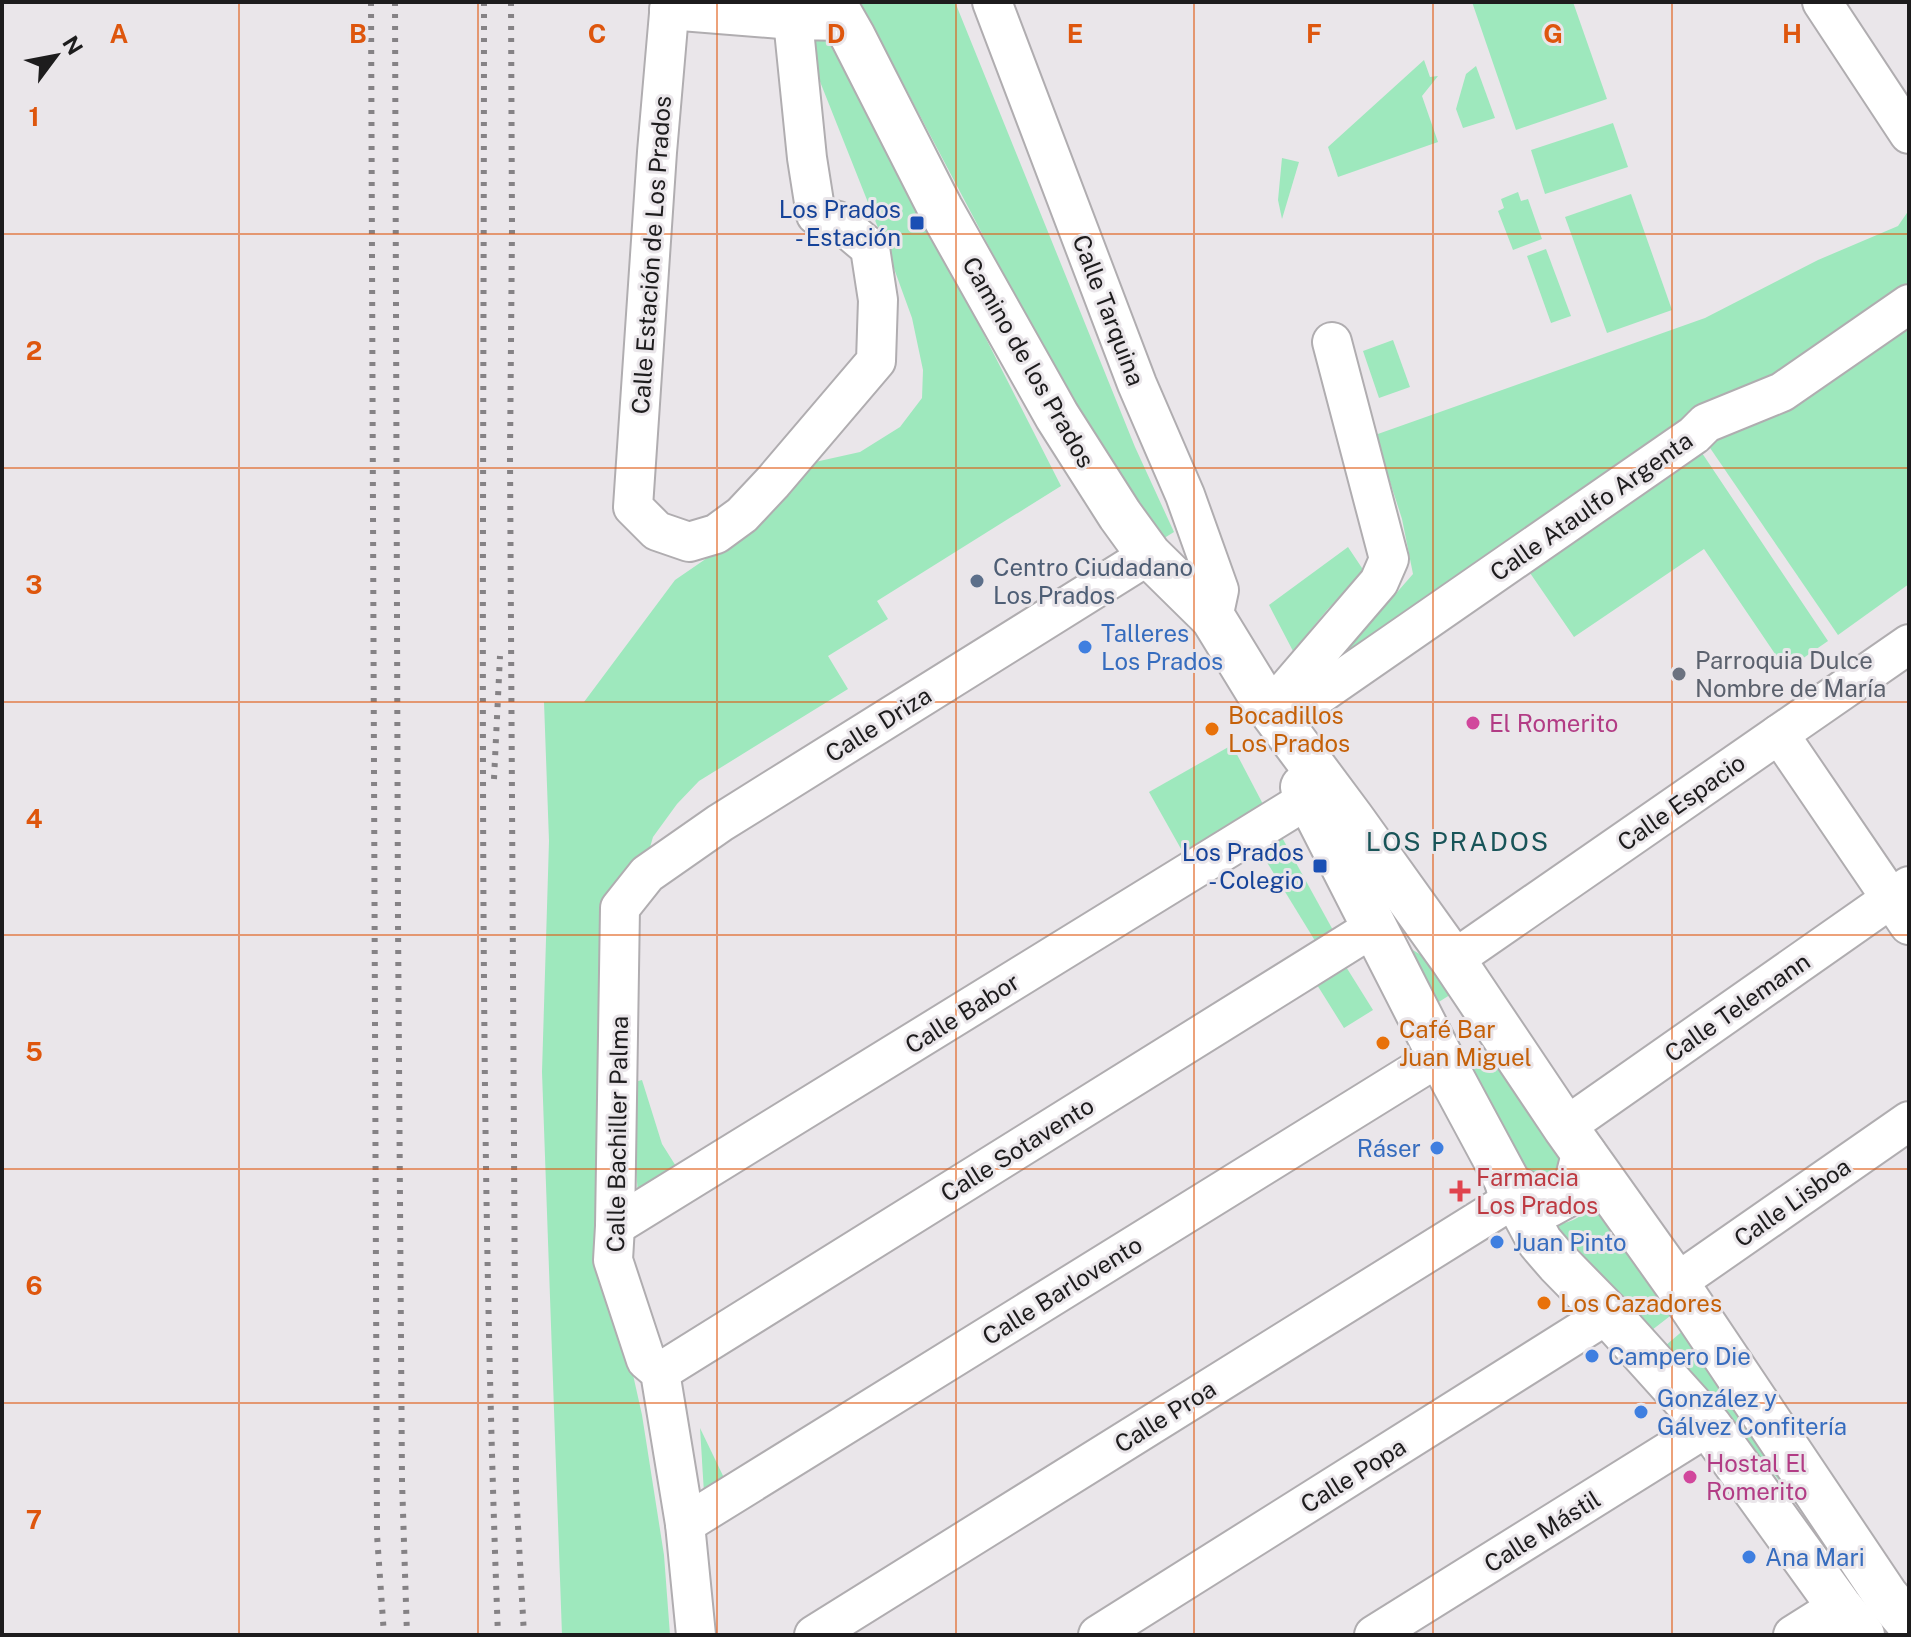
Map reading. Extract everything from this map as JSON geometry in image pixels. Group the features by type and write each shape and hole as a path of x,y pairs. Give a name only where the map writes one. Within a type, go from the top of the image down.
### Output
{"main road":[{"name":"Camino de los Prados","path":"838,12 940,208 1057,416 1120,515 1149,555 1213,618 1270,710 1453,960 1575,1141 1676,1283 1886,1596 1909,1623"},
{"name":"Camino de los Prados","path":"1270,710 1308,799 1448,1072 1540,1242 1709,1426 1849,1619"},
{"path":"1448,1072 1466,1053 1486,1042 1514,1050"},
{"path":"1512,1192 1548,1205 1575,1190 1575,1141"},
{"path":"1849,1619 1904,1635"}],"street":[{"name":"Calle Tarquina","path":"992,2 1131,370 1185,495 1219,590 1213,618"},
{"path":"1822,2 1909,134"},
{"path":"670,6 793,20 838,12"},
{"name":"Calle Estación de Los Prados","path":"670,6 633,507 657,531 689,542 716,534 742,515 876,361 878,300 870,248 838,221 816,215 793,20"},
{"name":"Calle Ataulfo Argenta","path":"1270,710 1681,444 1706,423 1782,392 1909,304"},
{"path":"1270,710 1379,582 1389,559 1332,342"},
{"name":"Calle Driza","path":"620,908 647,874 688,845 1149,555"},
{"name":"Calle Espacio","path":"1453,960 1909,644"},
{"path":"1779,734 1903,903"},
{"name":"Calle Babor","path":"615,1226 1308,799"},
{"name":"Calle Telemann","path":"1575,1141 1903,903"},
{"name":"Calle Bachiller Palma","path":"620,908 613,1260 646,1360 660,1372 685,1524 696,1635"},
{"name":"Calle Sotavento","path":"660,1372 1374,927"},
{"name":"Calle Barlovento","path":"685,1524 1448,1072"},
{"name":"Calle Lisboa","path":"1676,1283 1909,1121"},
{"name":"Calle Proa","path":"814,1635 1512,1192"},
{"name":"Calle Popa","path":"1098,1635 1608,1314"},
{"name":"Calle Mástil","path":"1374,1635 1709,1426"},
{"path":"1793,1635 1849,1619"}],"green space":[{"path":"860,2 955,2 1135,447 1174,532 1161,540 1044,351"},
{"path":"1472,2 1573,2 1607,99 1516,130"},
{"path":"818,36 838,48 1061,486 877,601 888,619 828,656 848,689 699,781 677,804 653,837 644,868 612,890 617,1303 642,1415 664,1555 670,1635 562,1635 542,1072 549,841 544,702 584,702 675,580 744,530 806,464 860,452 900,427 922,398 923,370 912,318 817,74 808,45"},
{"path":"1424,60 1430,77 1438,76 1422,96 1438,142 1338,177 1328,147"},
{"path":"1476,66 1495,118 1463,128 1456,109 1466,74"},
{"path":"1613,123 1628,167 1545,194 1531,150"},
{"path":"1282,158 1299,162 1282,219 1278,200"},
{"path":"1518,192 1521,201 1528,199 1542,239 1513,250 1498,211 1504,208 1501,199"},
{"path":"1631,194 1672,310 1607,333 1565,217"},
{"path":"1909,210 1909,292 1322,678 1413,574 1402,519 1375,435 1705,318 1818,260 1898,226"},
{"path":"1546,249 1571,316 1551,323 1527,256"},
{"path":"1909,316 1909,584 1838,635 1708,445 1708,438"},
{"path":"1393,340 1410,387 1379,398 1363,351"},
{"path":"1702,453 1828,641 1786,670 1704,549 1574,637 1528,570"},
{"path":"1348,547 1364,571 1293,651 1269,605"},
{"path":"1232,745 1265,808 1185,856 1149,792"},
{"path":"1279,832 1334,932 1317,944 1257,846"},
{"path":"1403,944 1426,958 1453,993 1434,1005"},
{"path":"1343,962 1373,1010 1344,1028 1314,980"},
{"path":"1491,1058 1504,1062 1562,1151 1554,1176 1528,1181 1473,1079 1480,1061"},
{"path":"642,1080 662,1144 679,1171 638,1196 634,1082"},
{"path":"1596,1200 1674,1313 1652,1330 1553,1225 1578,1218"},
{"path":"1686,1328 1865,1605 1783,1485 1665,1346"},
{"path":"700,1428 726,1482 704,1493"}],"railway":[{"path":"371,2 377,1535 384,1635"},
{"path":"395,2 402,1481 407,1635"},
{"path":"484,2 484,1023 498,1635"},
{"path":"511,2 510,456 516,1490 524,1635"},
{"path":"494,779 500,656"}],"place":[{"name":"Los Prados - Estación","path":"917,223"},
{"name":"Centro Ciudadano Los Prados","path":"977,581"},
{"name":"Talleres Los Prados","path":"1085,647"},
{"name":"Parroquia Dulce Nombre de María","path":"1679,674"},
{"name":"El Romerito","path":"1473,723"},
{"name":"Bocadillos Los Prados","path":"1212,729"},
{"name":"Los Prados - Colegio","path":"1320,866"},
{"name":"Café Bar Juan Miguel","path":"1383,1043"},
{"name":"Ráser","path":"1437,1148"},
{"name":"Farmacia Los Prados","path":"1460,1191"},
{"name":"Juan Pinto","path":"1497,1242"},
{"name":"Los Cazadores","path":"1544,1303"},
{"name":"Campero Die","path":"1592,1356"},
{"name":"González y Gálvez Confitería","path":"1641,1412"},
{"name":"Hostal El Romerito","path":"1690,1477"},
{"name":"Ana Mari","path":"1749,1557"}],"district":[{"name":"LOS PRADOS","path":"1458,841"}]}
